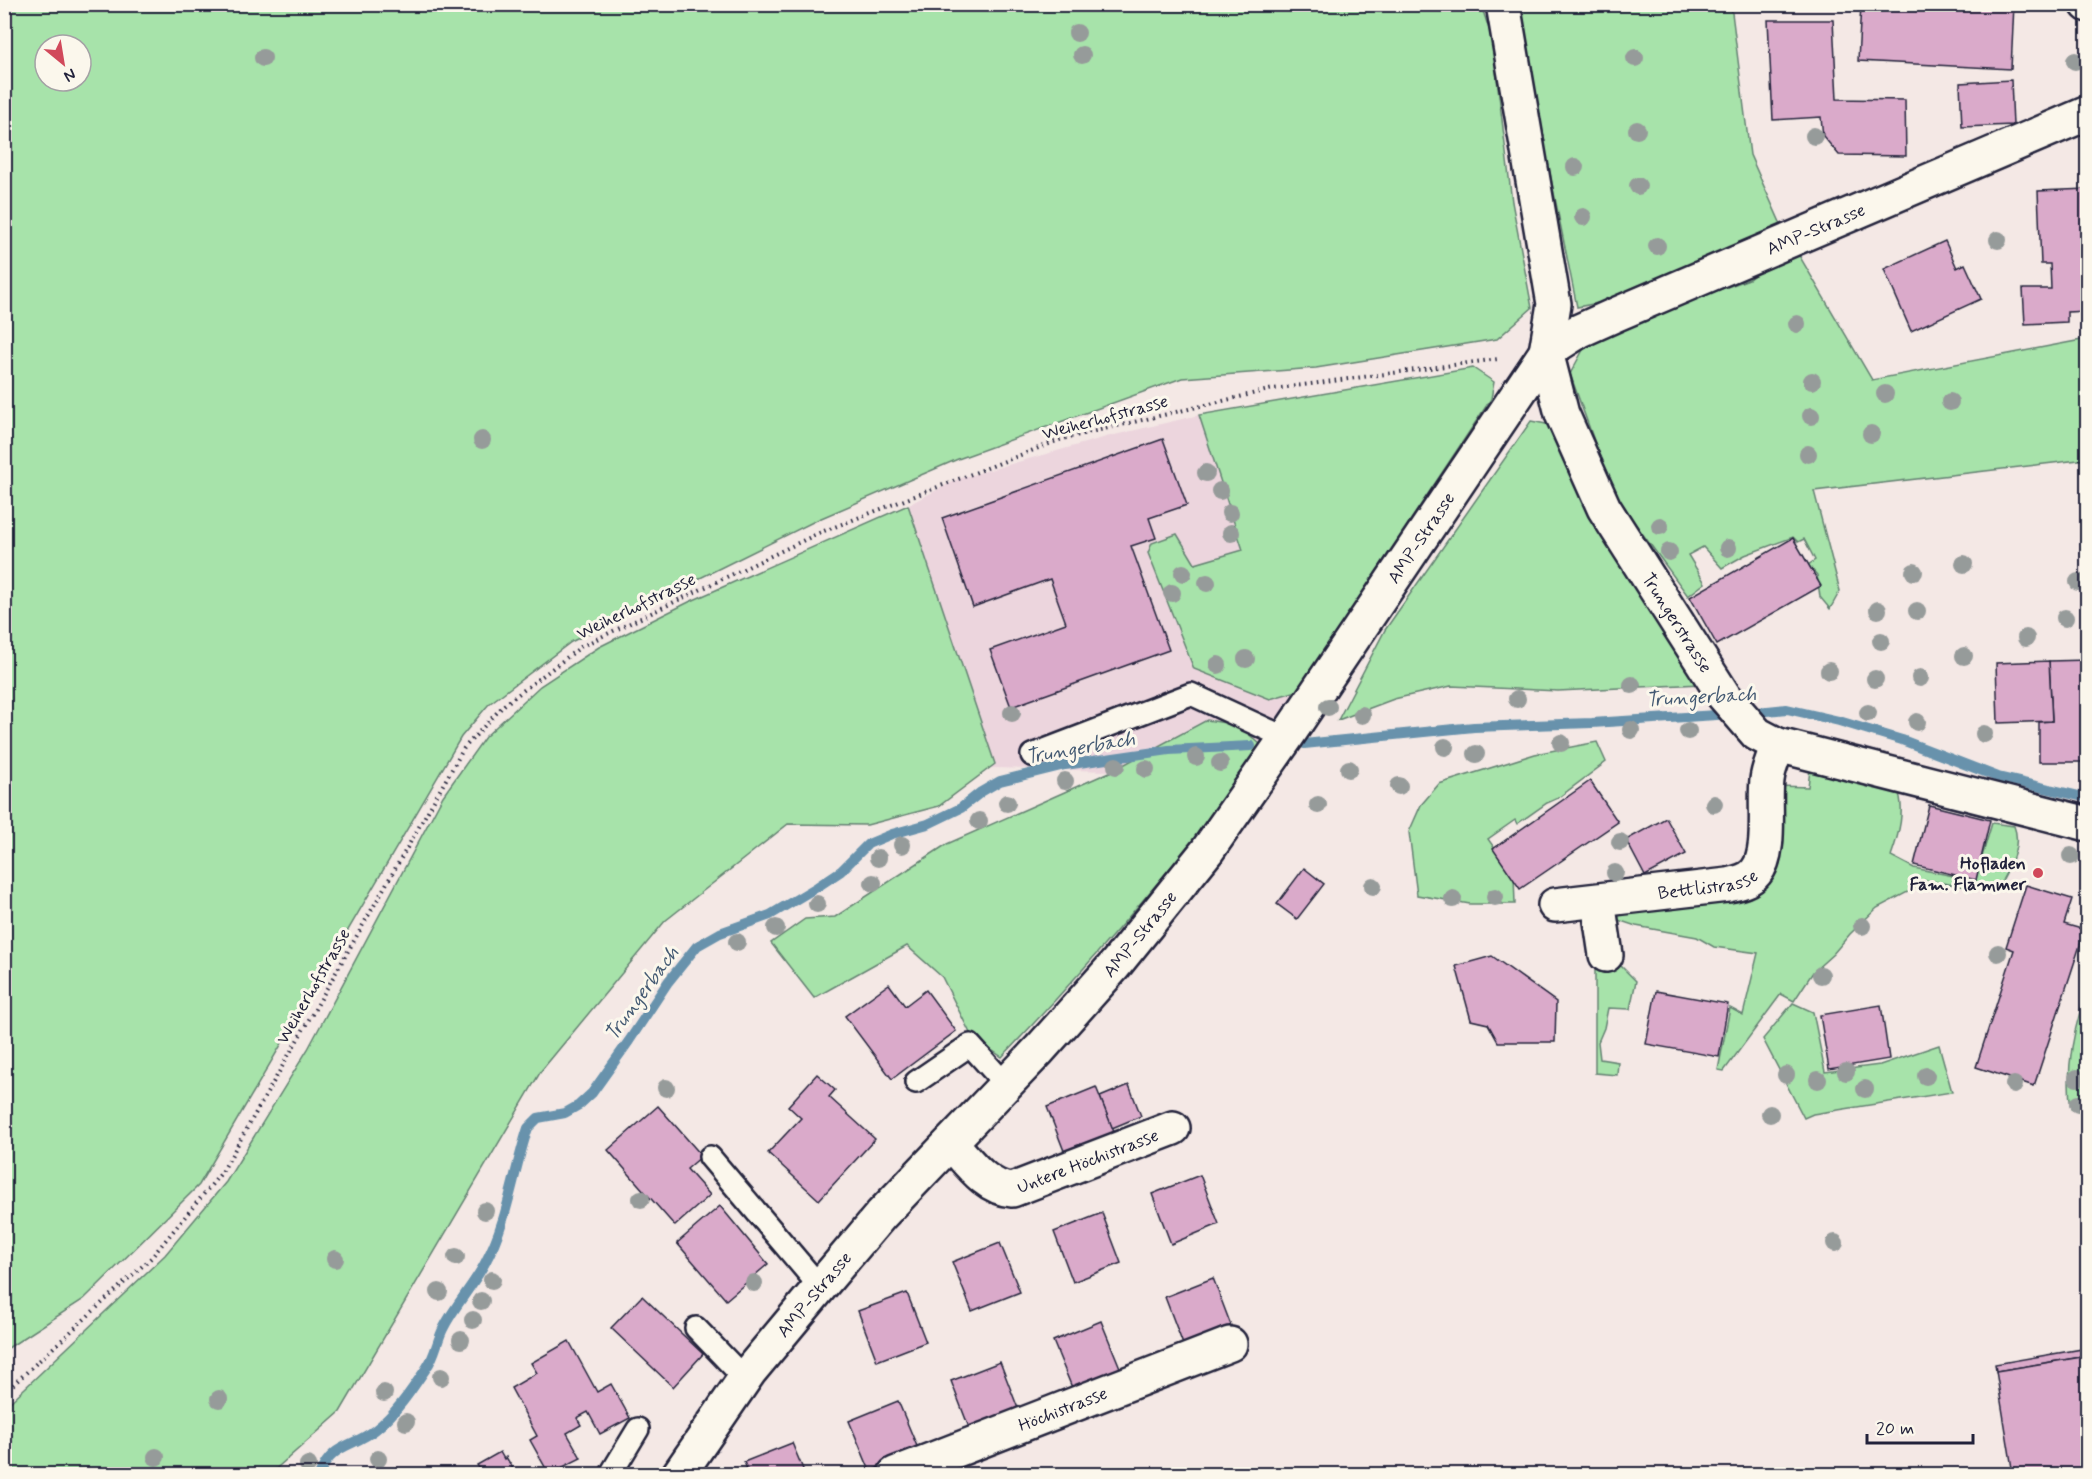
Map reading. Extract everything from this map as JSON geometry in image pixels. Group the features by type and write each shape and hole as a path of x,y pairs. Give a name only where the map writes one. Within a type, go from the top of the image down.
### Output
{"street":[{"name":"AMP-Strasse","path":"1503,4 1554,304 1546,352"},
{"name":"AMP-Strasse","path":"680,1474 745,1379 820,1287 881,1215 1006,1085 1114,965 1207,851 1286,738 1546,352 1579,331 1608,318 2088,113"},
{"name":"Trungerstrasse","path":"1546,352 1562,414 1604,508 1725,696 1767,740"},
{"path":"1767,740 2088,824"},
{"name":"Bettlistrasse","path":"1555,904 1728,885 1740,883 1754,875 1763,856 1767,740"},
{"path":"1598,901 1606,954"},
{"name":"Untere Höchistrasse","path":"951,1143 990,1183 1012,1190 1173,1128"},
{"name":"Höchistrasse","path":"895,1474 1230,1344"}],"lane":[{"path":"1032,755 1191,694 1286,738"},
{"path":"916,1082 970,1045 1006,1085"},
{"path":"710,1156 820,1287"},
{"path":"696,1328 745,1379"},
{"path":"611,1474 638,1429"}],"path":[{"name":"Weiherhofstrasse","path":"4,1393 151,1258 222,1172 464,748 504,705 582,646 819,532 1062,439 1273,389 1546,352"}],"shaded area":[{"path":"1199,415 1243,550 1194,564 1270,699 1297,691 1267,750 1112,771 990,768 908,505 958,479 1106,437"}],"green space":[{"path":"4,5 1481,5 1492,38 1512,202 1532,308 1497,339 1316,368 1182,378 958,459 819,519 571,642 489,704 461,737 199,1185 84,1299 5,1350"},
{"path":"1516,5 1731,5 1750,155 1783,229 1650,293 1577,307"},
{"path":"1793,245 1872,380 2087,339 2087,459 1814,491 1840,591 1830,609 1820,597 1817,575 1808,565 1815,560 1804,539 1798,542 1793,537 1745,555 1722,568 1703,547 1688,555 1705,583 1688,596 1620,503 1570,374 1590,337 1749,279"},
{"path":"1473,368 1494,382 1491,399 1297,691 1270,699 1194,669 1148,553 1152,543 1177,534 1195,564 1243,550 1199,415"},
{"path":"1531,421 1546,424 1558,437 1701,684 1558,691 1451,686 1394,699 1338,720 1385,630"},
{"path":"908,505 995,764 939,806 867,825 788,824 665,921 541,1071 340,1412 270,1474 5,1474 5,1407 165,1255 226,1182 308,1049 443,796 485,737 540,686 599,647 689,602"},
{"path":"1207,720 1238,725 1267,750 1138,906 1002,1057 972,1037 942,977 907,946 814,998 771,943 805,919 835,917 947,844 1112,771"},
{"path":"1597,742 1606,762 1558,798 1517,824 1515,820 1488,839 1514,876 1515,904 1470,904 1417,895 1409,832 1421,805 1439,784 1535,754"},
{"path":"1810,769 1897,787 1901,813 1899,831 1891,856 1914,868 1968,879 1976,877 1992,823 2014,826 2015,851 1996,892 1925,880 1923,884 1877,908 1813,972 1794,1001 1781,994 1724,1071 1718,1070 1730,1008 1743,1015 1758,953 1714,947 1697,937 1636,926 1618,920 1617,914 1621,909 1735,898 1766,885 1775,854 1779,786 1808,787"},
{"path":"1618,963 1636,981 1630,1009 1608,1008 1604,1028 1598,1042 1600,1059 1618,1062 1617,1075 1595,1073 1595,968"},
{"path":"2087,990 2088,1108 2085,1115 2071,1109 2069,1079 2078,1019"},
{"path":"1793,1003 1813,1012 1825,1072 1880,1065 1939,1045 1952,1092 1813,1114 1804,1118 1763,1039"}],"building":[{"path":"1861,4 2014,4 2011,69 1858,61"},
{"path":"1768,20 1833,20 1837,99 1905,100 1906,156 1839,155 1823,136 1821,117 1773,120"},
{"path":"2011,80 2013,125 1962,127 1960,83"},
{"path":"2088,189 2088,311 2067,312 2067,322 2025,324 2023,289 2051,289 2050,264 2041,264 2038,191"},
{"path":"1945,241 1957,268 1965,264 1981,299 1911,331 1884,269"},
{"path":"1163,439 1187,505 1149,518 1156,538 1131,546 1169,650 1011,707 990,650 1066,623 1050,579 973,607 942,518"},
{"path":"1793,538 1821,586 1717,645 1690,597"},
{"path":"2088,660 2088,762 2039,762 2039,722 2052,721 2049,661"},
{"path":"2049,661 2052,721 1998,723 1996,663"},
{"path":"1590,781 1618,822 1520,889 1493,849"},
{"path":"1929,805 1990,820 1976,880 1914,865"},
{"path":"1666,818 1686,854 1645,876 1626,840"},
{"path":"1304,868 1324,884 1297,919 1277,904"},
{"path":"2026,885 2072,899 2064,924 2085,930 2034,1086 1976,1067 2014,950 2006,947"},
{"path":"1492,956 1556,1002 1555,1042 1498,1042 1488,1024 1471,1020 1456,966"},
{"path":"889,984 905,1006 926,990 956,1031 892,1079 845,1016"},
{"path":"1656,991 1728,1004 1719,1057 1646,1044"},
{"path":"1881,1005 1889,1059 1829,1069 1820,1015"},
{"path":"817,1074 835,1090 829,1097 875,1139 819,1200 768,1153 801,1118 788,1106"},
{"path":"1129,1085 1141,1116 1112,1128 1100,1097"},
{"path":"1096,1087 1116,1137 1066,1156 1047,1107"},
{"path":"658,1106 702,1156 687,1169 710,1195 675,1226 608,1150"},
{"path":"1200,1175 1219,1224 1171,1244 1152,1194"},
{"path":"720,1206 768,1264 726,1300 677,1243"},
{"path":"1102,1213 1121,1263 1073,1282 1054,1232"},
{"path":"1000,1243 1020,1292 972,1311 952,1262"},
{"path":"1213,1278 1232,1328 1184,1347 1165,1297"},
{"path":"907,1293 926,1342 877,1361 858,1311"},
{"path":"642,1296 703,1354 673,1387 611,1328"},
{"path":"1101,1321 1121,1370 1073,1390 1053,1341"},
{"path":"569,1341 597,1392 611,1384 630,1418 600,1434 588,1412 577,1418 581,1425 567,1433 581,1458 549,1474 530,1440 537,1436 511,1388 537,1373 531,1363"},
{"path":"2088,1348 2088,1356 1996,1371 1995,1364"},
{"path":"2088,1356 2088,1473 2013,1474 1996,1371"},
{"path":"1000,1362 1019,1411 970,1430 951,1381"},
{"path":"898,1401 919,1451 870,1471 849,1421"},
{"path":"792,1443 805,1474 749,1474 744,1462"},
{"path":"500,1452 504,1459 506,1457 516,1474 476,1474 481,1471 477,1465"}],"waterway":[{"name":"Trungerbach","path":"1748,713 1787,709 1839,721 1902,740 1998,777 2088,798"},
{"name":"Trungerbach","path":"1304,744 1474,727 1592,723 1732,714"},
{"name":"Trungerbach","path":"320,1474 336,1451 367,1436 397,1409 430,1363 448,1320 493,1247 505,1214 528,1128 538,1118 565,1113 579,1105 592,1093 668,982 697,946 720,933 770,915 817,887 841,871 868,844 892,834 928,824 961,808 1000,781 1065,765 1169,750 1251,746"}],"place":[{"name":"Hofladen Fam. Flammer","path":"2038,873"}]}
